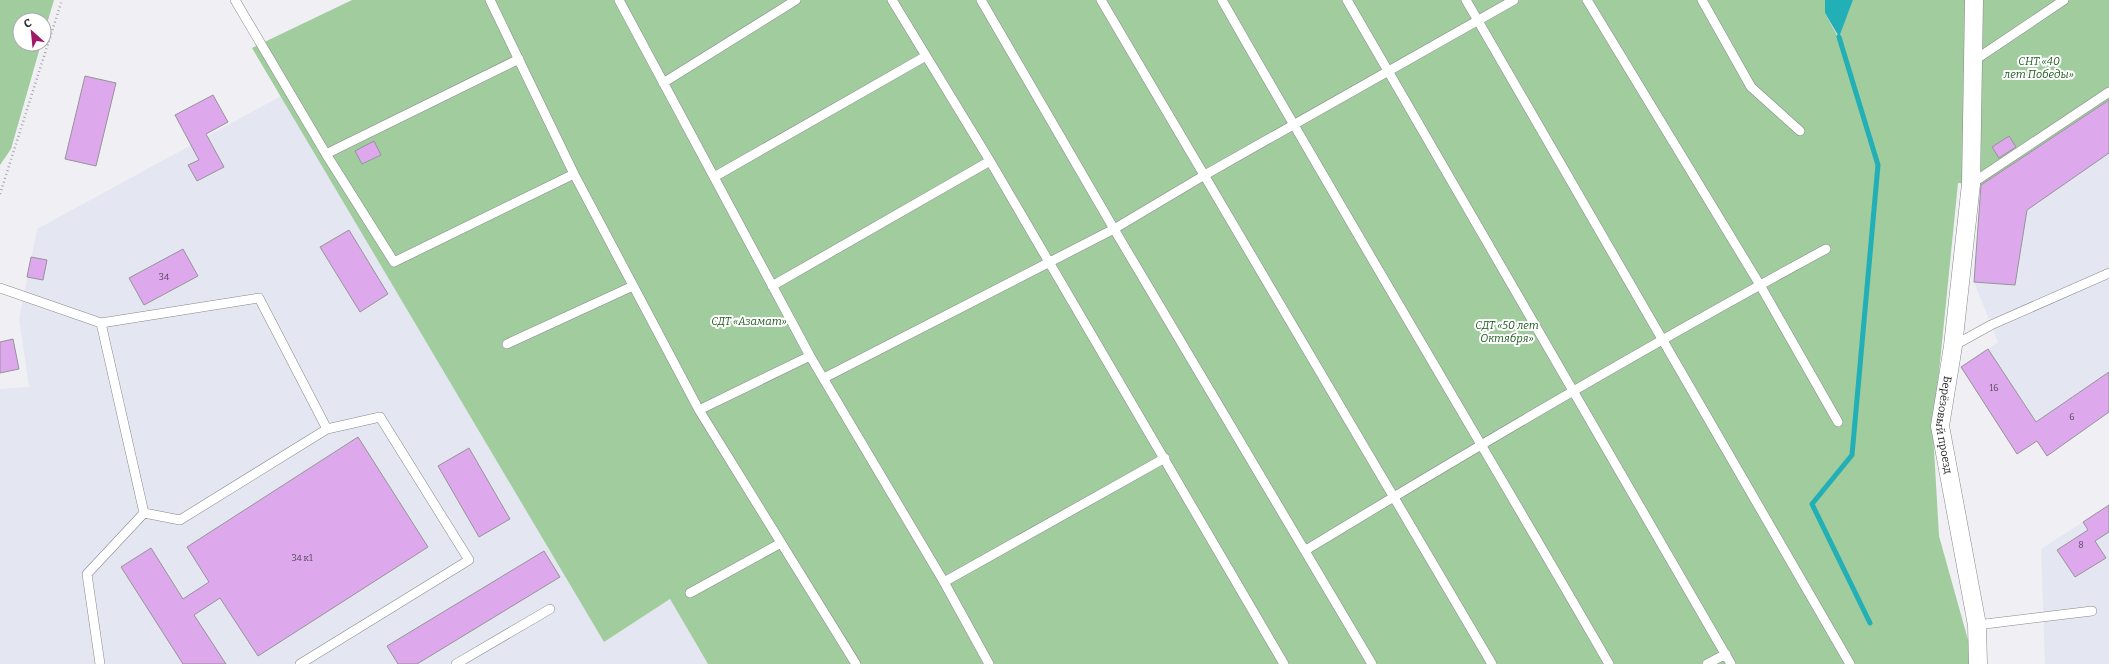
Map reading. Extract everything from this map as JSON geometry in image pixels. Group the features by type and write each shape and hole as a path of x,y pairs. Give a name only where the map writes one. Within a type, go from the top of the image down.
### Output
{"street":[{"name":"Берёзовый проезд","path":"1974,0 1971,184 1953,346 1940,426 1978,625 1978,664"}],"lane":[{"path":"235,0 326,154 394,262 574,174"},
{"path":"490,0 574,174 699,410 856,664"},
{"path":"618,0 810,356 944,582 989,664"},
{"path":"663,83 796,0"},
{"path":"892,0 990,161 1165,458 1284,664"},
{"path":"981,0 1114,229 1306,550 1372,664"},
{"path":"1101,0 1203,176 1395,496 1492,664"},
{"path":"1222,0 1293,125 1482,443 1609,664"},
{"path":"1347,0 1572,392 1732,664"},
{"path":"1466,0 1850,664"},
{"path":"824,378 1114,229 1203,176 1514,0"},
{"path":"1587,0 1760,285 1838,422"},
{"path":"1702,0 1752,87 1800,131"},
{"path":"1972,62 2064,0"},
{"path":"714,177 926,56"},
{"path":"326,154 519,59"},
{"path":"1971,184 2109,92"},
{"path":"772,286 990,161"},
{"path":"1306,550 1482,443 1662,339 1826,249"},
{"path":"1953,346 1991,325 2109,273"},
{"path":"506,344 633,286"},
{"path":"0,288 101,323 259,298 327,429"},
{"path":"101,323 144,513"},
{"path":"699,410 810,356"},
{"path":"144,513 180,520 327,429 380,416 469,560 300,664"},
{"path":"944,582 1165,458"},
{"path":"100,664 86,574 144,513"},
{"path":"690,594 781,543"},
{"path":"456,664 550,610"},
{"path":"1978,625 2092,611"},
{"path":"1707,664 1726,654"}],"path":[{"path":"0,194 62,0"}],"shaded area":[{"path":"281,96 604,642 670,599 708,664 0,664 0,389 29,387 19,319 37,229"},
{"path":"2109,100 2109,412 2047,456 2037,441 2017,454 1961,367 1998,342 1974,282 1981,185"},
{"path":"2109,505 2109,664 2045,664 2041,549"}],"green space":[{"path":"0,0 54,0 50,12 12,12 12,52 39,52 11,149 0,165"},
{"path":"352,0 1825,0 1825,13 1838,37 1853,0 2109,0 2109,100 1981,185 1958,183 1933,432 1939,536 1970,647 1969,664 708,664 670,599 604,642 252,48"}],"water":[{"path":"1825,0 1853,0 1839,37 1825,13"}],"building":[{"path":"85,76 116,83 96,166 65,159"},
{"path":"213,95 228,122 206,134 224,167 197,181 188,165 199,160 175,115"},
{"path":"2109,100 2109,153 2027,210 2015,285 1974,282 1981,185"},
{"path":"2009,136 2016,147 1999,158 1992,147"},
{"path":"374,141 381,155 362,164 355,151"},
{"path":"349,230 388,294 360,312 320,247"},
{"path":"183,249 198,276 144,305 129,278"},
{"path":"31,257 47,260 43,280 27,277"},
{"path":"13,339 19,369 0,373 0,342"},
{"path":"1988,349 2036,422 2109,372 2109,412 2047,456 2037,441 2017,454 1961,367"},
{"path":"358,437 428,547 258,656 220,598 194,615 226,664 183,664 121,567 151,548 183,599 209,582 187,547"},
{"path":"469,448 510,519 479,537 438,466"},
{"path":"2109,505 2109,532 2095,541 2106,558 2075,577 2057,550 2088,530 2083,522"},
{"path":"544,551 560,577 417,664 398,664 387,646"}],"waterway":[{"path":"1839,37 1878,165 1852,455 1812,504 1870,623"}],"park label":[{"name":"СНТ «40 лет Победы»","path":"2039,67"},
{"name":"СДТ «Азамат»","path":"749,321"},
{"name":"СДТ «50 лет Октября»","path":"1507,331"}]}
